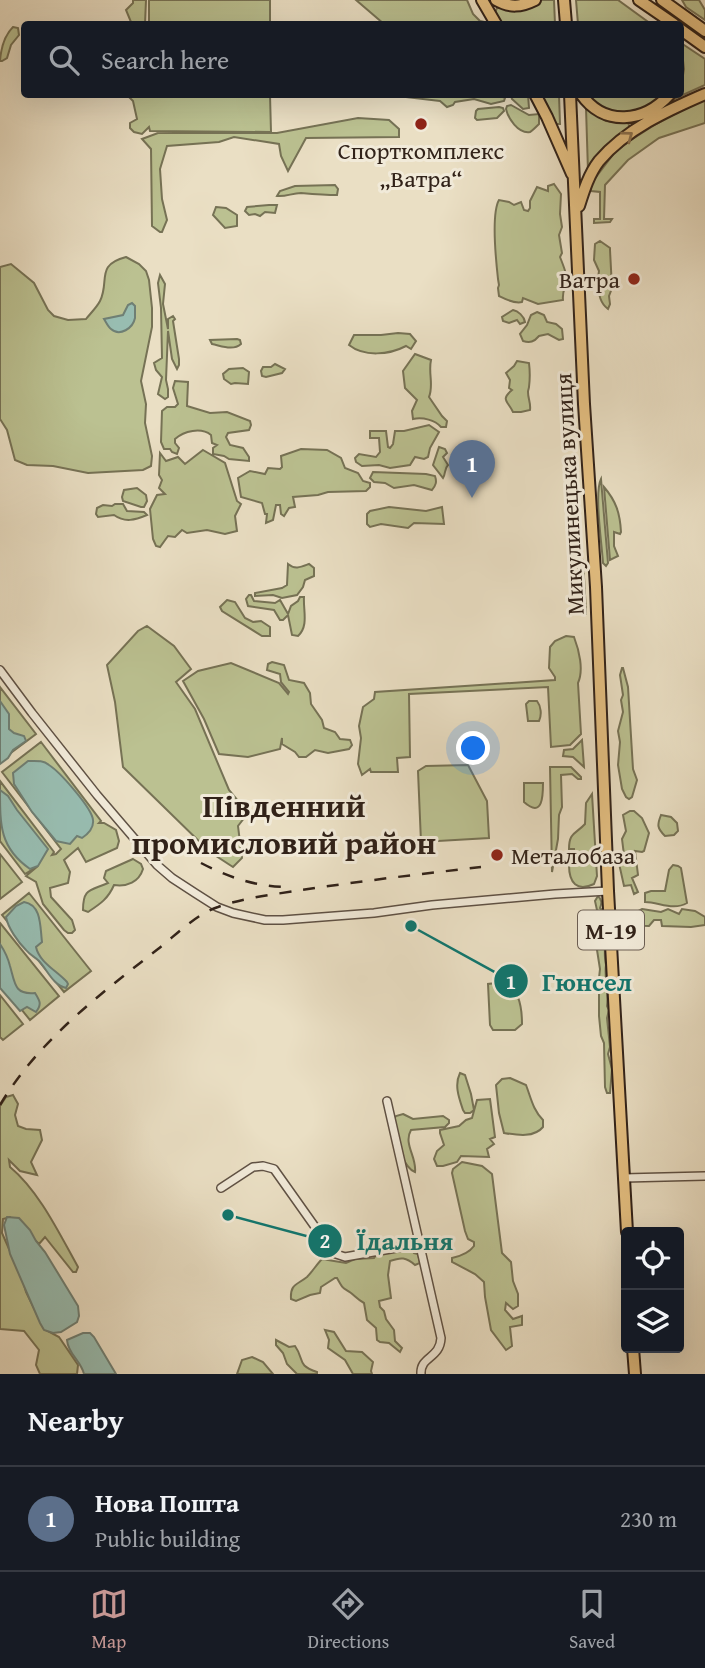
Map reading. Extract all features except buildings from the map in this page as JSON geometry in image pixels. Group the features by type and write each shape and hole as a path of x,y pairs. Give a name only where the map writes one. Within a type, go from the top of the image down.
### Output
{"highway":[{"path":"482,0 494,21"},
{"path":"496,0 519,6 535,0"},
{"path":"564,0 566,21"},
{"path":"639,0 670,21"},
{"path":"662,0 705,31"},
{"path":"658,13 662,21"},
{"path":"684,31 705,47"},
{"name":"М-19","path":"576,212 593,171 617,144 666,112 705,94"},
{"path":"537,98 575,180"},
{"name":"Микулинецька вулиця","path":"570,98 627,1227"},
{"path":"584,98 599,112 617,118 644,113 658,106 666,98"},
{"path":"633,1353 635,1374"}],"street":[{"path":"0,670 89,784 157,865 172,878 217,907 233,914 265,920 374,913 571,892 608,891"},
{"path":"387,1101 441,1338 437,1352 422,1364 421,1374"},
{"path":"221,1188 253,1167 263,1166 274,1170 336,1254 345,1257 419,1244"},
{"path":"624,1178 705,1176"}],"green space":[{"path":"133,0 146,0 145,21 131,21 126,10"},
{"path":"149,0 270,0 270,21 149,21"},
{"path":"356,0 467,0 473,14 480,21 380,21"},
{"path":"541,0 554,0 555,21 499,21 495,13 497,8 535,5"},
{"path":"576,0 618,0 647,21 578,21"},
{"path":"682,0 699,0 705,10 705,20 686,7"},
{"path":"13,27 18,28 19,35 11,45 7,58 0,61 7,34"},
{"path":"684,45 705,59 705,85 684,94"},
{"path":"130,98 270,98 271,132 150,131 149,127 142,134 130,128 130,123 137,119"},
{"path":"414,98 505,98 504,101 491,104 474,99 455,102 447,107 440,101"},
{"path":"528,98 529,108 523,109 512,99"},
{"path":"542,98 559,98 560,124 554,121"},
{"path":"589,98 660,98 645,107 622,114 607,111"},
{"path":"705,99 705,123 659,138 628,160 605,185 604,219 612,219 610,222 594,223 594,219 600,219 600,192 591,191 590,185 615,152 656,124"},
{"path":"511,105 529,115 539,114 539,124 530,132 521,131 511,121 506,109"},
{"path":"499,107 504,111 497,118 475,118 478,109"},
{"path":"586,108 606,121 628,123 630,128 605,148 588,171"},
{"path":"358,118 389,120 399,129 399,137 306,138 288,171 279,144 234,137 219,142 167,146 160,169 167,220 162,232 152,226 151,149 142,139 158,133 277,133"},
{"path":"554,184 561,194 560,257 567,279 563,300 538,304 523,298 522,302 507,300 499,296 498,288 495,226 499,200 514,205 521,202 524,210 528,211 537,187 548,191 548,186"},
{"path":"335,185 338,189 337,195 301,193 277,196 280,191 295,186"},
{"path":"277,205 275,213 265,212 260,216 249,215 245,211 247,207"},
{"path":"216,207 226,208 237,215 237,226 225,228 213,215"},
{"path":"600,241 610,248 612,288 608,309 600,298 599,271 594,260 595,244"},
{"path":"126,257 146,271 149,280 152,327 141,381 146,404 145,423 152,456 151,466 143,470 88,473 53,466 27,465 15,460 7,430 0,419 0,267 11,264 34,283 54,316 68,320 86,319 100,301 105,274 110,264"},
{"path":"160,275 165,284 163,304 168,329 168,319 173,316 175,319 173,321 179,359 177,369 172,359 168,331 168,397 165,399 158,394 162,377 154,363 162,358 158,283"},
{"path":"513,310 520,314 525,322 520,324 517,320 509,323 503,321 502,317"},
{"path":"537,312 544,315 547,322 562,329 563,339 559,340 548,334 539,336 532,342 523,341 520,334 531,315"},
{"path":"410,334 416,341 411,349 406,346 384,353 369,353 349,345 354,335"},
{"path":"237,339 241,344 231,348 212,344 210,340"},
{"path":"415,354 431,360 429,397 447,421 446,427 421,418 413,419 412,411 417,400 405,388 403,371"},
{"path":"517,361 529,363 530,410 513,412 506,401 512,390 509,388 510,380 506,373"},
{"path":"275,364 285,369 282,373 262,376 263,367"},
{"path":"243,368 249,372 248,384 231,384 224,379 223,374 229,369"},
{"path":"175,381 188,382 187,406 210,413 227,412 250,421 249,430 228,433 226,437 230,445 243,448 249,461 213,454 213,448 217,445 212,443 211,435 202,431 188,432 175,439 179,448 177,454 170,449 164,449 161,442 162,411 178,404 173,388"},
{"path":"429,425 439,432 428,457 415,457 410,465 390,468 379,465 362,466 356,462 355,458 359,454 376,457 380,452 379,438 370,438 370,431 386,431 390,448 395,431"},
{"path":"439,447 447,453 443,457 448,465 443,478 433,465"},
{"path":"301,449 327,450 341,458 345,468 358,473 363,481 370,483 370,487 366,491 328,492 293,497 295,507 289,508 284,516 281,514 280,505 276,505 273,520 266,523 267,514 262,503 241,497 238,478 250,471 265,474 268,468 280,469 281,456"},
{"path":"203,450 225,463 237,501 241,504 235,516 237,531 225,534 207,530 187,533 182,530 175,537 168,536 160,547 156,546 150,509 157,495 165,494 159,488 162,480 159,475 160,453 166,461 178,457 185,464"},
{"path":"373,472 426,474 435,476 436,483 432,490 414,485 394,488 385,483 374,482 370,478"},
{"path":"601,479 608,563 606,566 603,563 599,520 598,496"},
{"path":"604,487 614,502 621,532 614,532 614,546 618,556 610,560"},
{"path":"137,488 146,495 144,507 123,501 124,490"},
{"path":"123,504 127,511 144,512 147,515 126,520 114,515 98,517 96,514 97,508"},
{"path":"389,507 426,511 442,507 444,524 414,523 408,528 381,524 370,527 367,524 367,514 370,511"},
{"path":"581,560 586,614 580,609 578,566"},
{"path":"288,564 301,567 309,564 314,568 314,576 305,580 297,595 282,598 273,595 255,596 255,593 287,585"},
{"path":"249,595 254,601 275,603 280,600 288,614 291,606 300,597 304,597 304,623 298,636 292,635 288,615 280,620 274,610 248,606 246,599"},
{"path":"227,600 235,602 245,618 253,622 261,621 270,627 270,636 262,636 222,611 220,607"},
{"path":"147,626 174,646 191,669 176,682 195,709 229,790 248,813 238,826 242,858 233,867 210,852 123,767 115,702 107,665 138,631"},
{"path":"566,636 574,637 581,666 578,683 581,734 570,745 551,747 548,687 409,694 410,757 397,758 398,772 371,772 370,769 362,775 358,764 361,738 359,726 363,707 374,699 375,692 555,680 549,668 550,647 555,641"},
{"path":"272,662 284,665 289,680 304,683 310,693 311,704 324,728 335,732 340,739 350,740 352,745 349,749 328,753 315,750 306,757 299,757 282,744 282,738 280,749 248,757 219,754 183,681 198,671 231,663 279,683 288,694 280,674 267,670 268,664"},
{"path":"622,668 628,687 633,769 637,780 629,799 622,789 618,765 618,731 623,712 620,675"},
{"path":"0,687 36,734 0,761"},
{"path":"529,701 538,703 541,713 539,721 528,721 526,704"},
{"path":"582,740 584,767 573,757 563,756 564,750 573,749"},
{"path":"41,742 101,821 99,823 116,830 119,841 117,848 86,862 78,848 64,860 70,872 68,883 50,888 51,897 72,920 75,930 72,933 64,930 43,904 36,882 26,876 38,866 25,874 0,841 0,781 54,852 52,855 61,849 2,772"},
{"path":"468,765 487,801 489,838 421,842 418,771 426,766"},
{"path":"550,767 571,767 581,777 578,779 572,774 561,775 562,807 552,872"},
{"path":"524,783 543,783 542,799 538,807 530,807 524,802"},
{"path":"592,794 597,876 594,884 583,887 572,881 569,865 575,865 574,849 569,849 569,843 572,836 585,824 586,803"},
{"path":"630,811 642,818 649,833 644,851 635,851 638,875 632,878 638,892 634,894 631,885 624,886 618,859 624,855 622,839 626,831 623,815"},
{"path":"661,815 671,817 677,823 678,831 674,835 665,836 660,831 658,824"},
{"path":"0,854 22,882 0,899"},
{"path":"133,859 141,864 143,869 139,877 128,884 114,885 100,904 88,912 83,910 86,894 108,883 104,878 106,871"},
{"path":"673,865 681,868 687,903 671,906 645,902 645,893 665,891 669,870"},
{"path":"29,893 91,971 64,992 2,915"},
{"path":"598,896 604,921 609,1010 608,1054 612,1069 610,1093 607,1093 605,1087 604,1043 599,1016 600,969 595,914 595,901"},
{"path":"642,909 661,912 668,909 679,914 682,909 695,911 705,917 705,925 662,926 661,920 654,920 649,926 638,925 629,919 629,916"},
{"path":"0,923 59,996 30,1020 0,983"},
{"path":"505,982 517,994 522,1024 515,1030 493,1030 490,1025 488,984"},
{"path":"0,995 23,1024 3,1040 0,1037"},
{"path":"460,1073 465,1075 471,1094 474,1110 470,1113 463,1110 459,1096 457,1082"},
{"path":"510,1078 526,1085 543,1120 543,1127 535,1133 504,1133 496,1085 502,1079"},
{"path":"13,1095 18,1104 15,1115 18,1126 40,1130 42,1140 31,1162 37,1175 20,1171 9,1160 10,1167 48,1213 78,1267 76,1272 73,1272 45,1237 39,1244 10,1217 3,1219 2,1233 44,1329 59,1337 78,1365 77,1374 40,1374 36,1365 39,1350 24,1331 0,1329 0,1106 6,1097"},
{"path":"490,1099 495,1137 490,1139 494,1144 487,1149 489,1157 461,1156 457,1162 437,1166 434,1159 437,1151 444,1145 440,1130 459,1126 472,1118 477,1100"},
{"path":"403,1114 413,1119 443,1116 449,1120 445,1127 411,1130 409,1145 415,1172 402,1156 398,1141 394,1119"},
{"path":"462,1162 482,1166 492,1174 502,1253 511,1262 513,1281 518,1294 518,1306 513,1309 506,1303 505,1310 513,1319 522,1316 522,1325 510,1327 512,1346 506,1350 491,1330 484,1282 452,1262 452,1258 470,1251 474,1246 465,1231 452,1173"},
{"path":"409,1246 418,1254 420,1263 415,1265 403,1259 390,1261 388,1275 391,1298 379,1301 394,1330 395,1341 402,1348 400,1352 389,1343 377,1340 376,1328 367,1320 364,1303 343,1287 337,1278 321,1287 320,1293 296,1301 291,1299 293,1288 307,1277 322,1259 346,1263 355,1259 374,1258 378,1252 395,1252"},
{"path":"325,1330 334,1332 346,1351 362,1352 373,1362 372,1374 353,1374 345,1360 328,1348 329,1340"},
{"path":"276,1340 289,1347 295,1346 303,1364 317,1374 297,1374 287,1364"},
{"path":"252,1357 263,1362 273,1374 237,1374 242,1360"}],"water":[{"path":"132,303 135,306 135,318 132,325 122,332 110,328 104,319 123,315"},
{"path":"0,701 9,714 9,729 24,736 26,741 0,764"},
{"path":"28,761 49,765 82,799 93,823 92,828 82,838 77,836 70,844 56,841 32,812 14,784 13,773"},
{"path":"0,790 8,796 48,849 38,866 30,869 7,844 0,815"},
{"path":"24,902 34,907 39,917 42,942 36,947 38,952 44,962 67,982 66,988 54,981 39,961 20,943 9,926 6,917"},
{"path":"0,944 16,987 23,992 35,993 38,998 40,1005 36,1012 27,1007 20,1011 0,988"},
{"path":"7,1217 19,1218 30,1230 78,1306 77,1322 61,1332 44,1330 40,1323 10,1254 4,1225"},
{"path":"90,1333 94,1337 116,1374 84,1374 67,1340"}],"railway":[{"path":"201,863 241,880 284,887"},
{"path":"0,1105 33,1060 72,1020 186,925 210,910 270,895 481,867"}],"place":[{"name":"Спорткомплекс „Ватра“","path":"421,124"},
{"name":"Ватра","path":"634,279"},
{"name":"Нова Пошта","path":"472,498"},
{"name":"Металобаза","path":"497,855"},
{"name":"Гюнсел","path":"411,926"},
{"name":"Їдальня","path":"228,1215"}],"district":[{"name":"Південний промисловий район","path":"284,824"}]}
